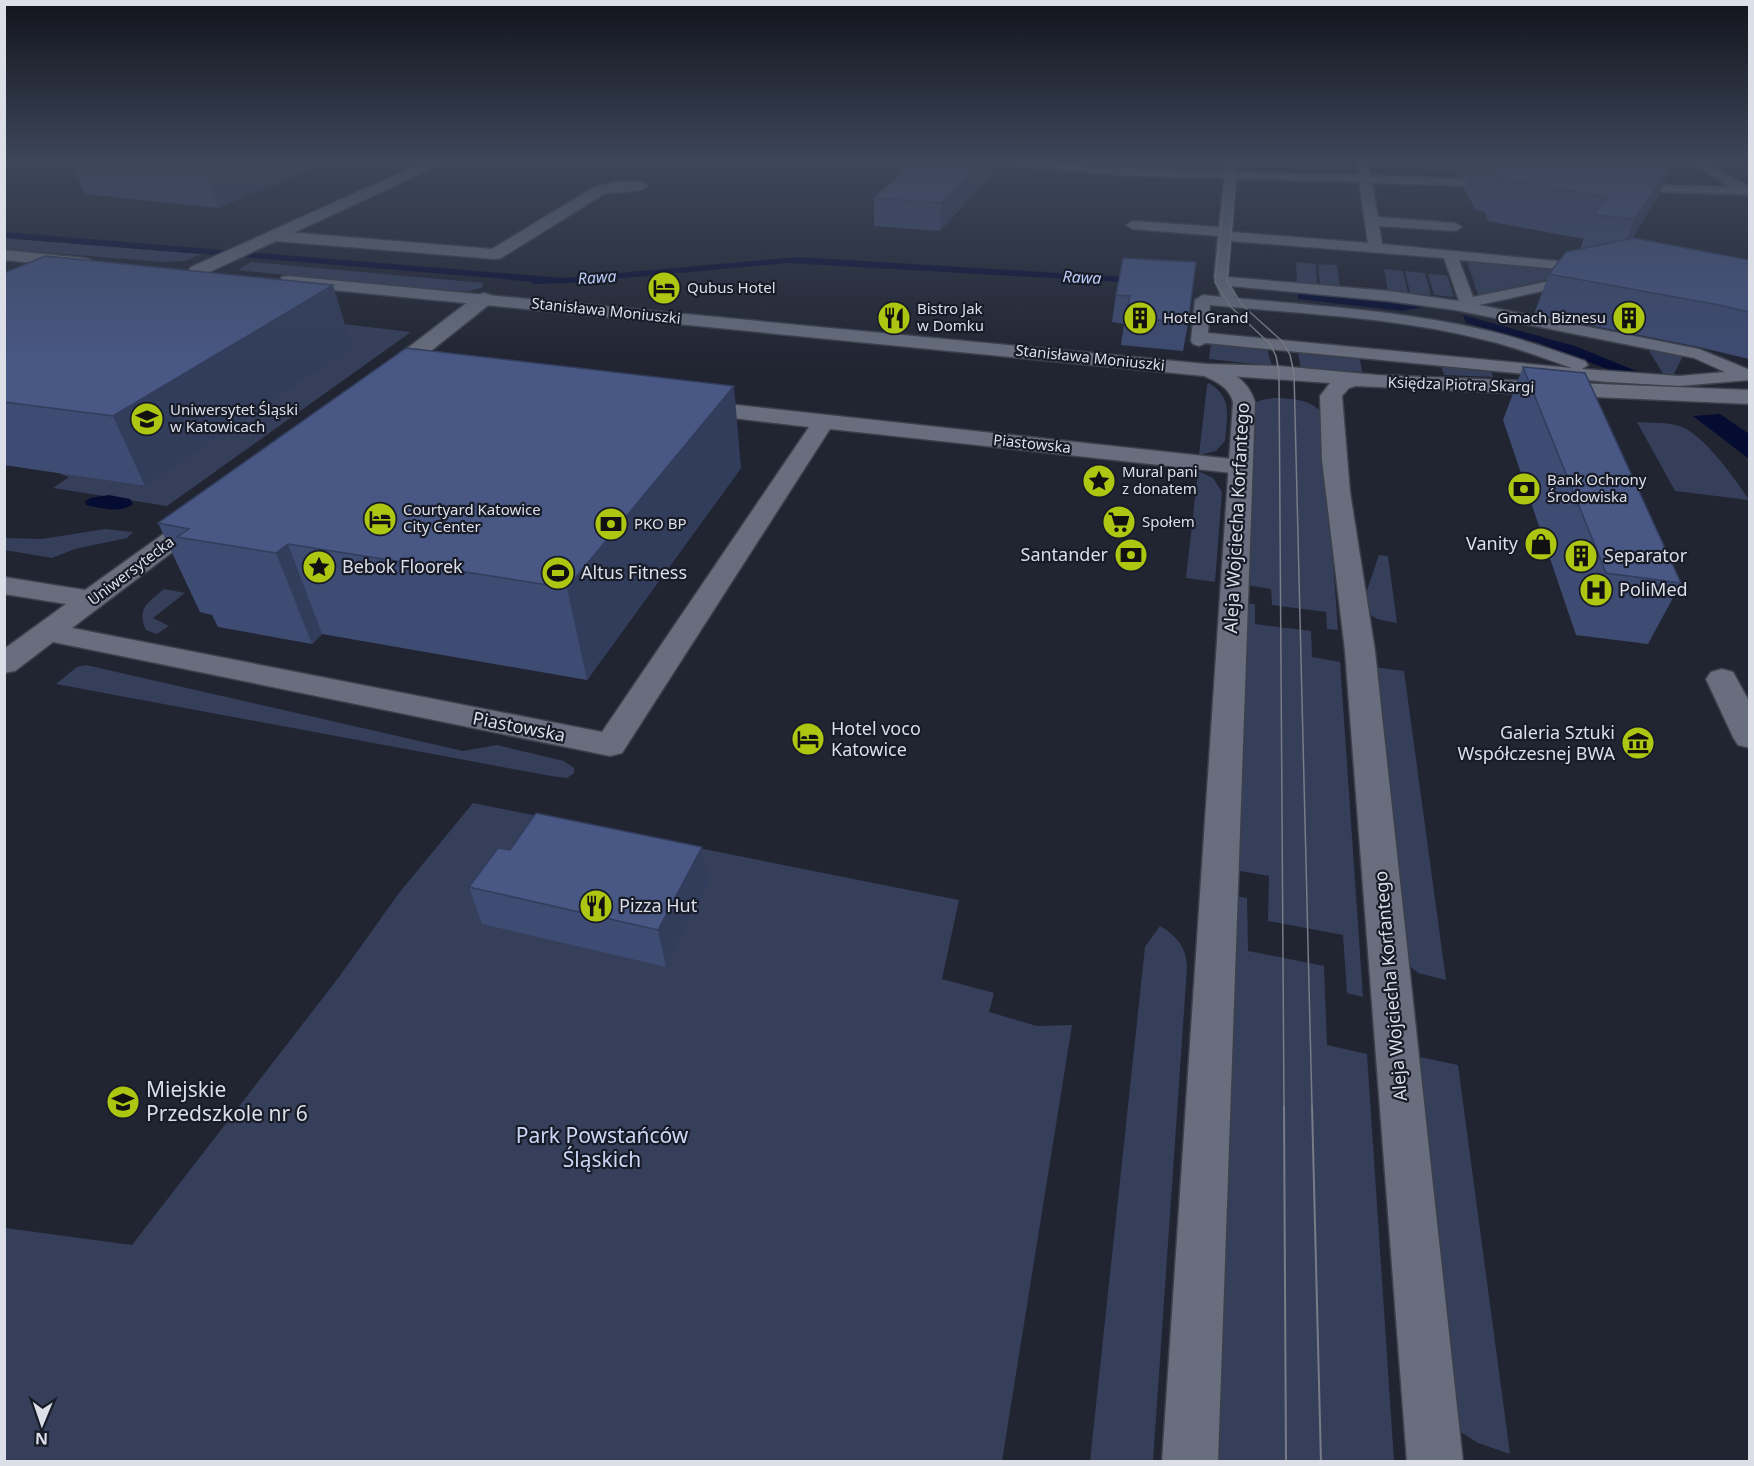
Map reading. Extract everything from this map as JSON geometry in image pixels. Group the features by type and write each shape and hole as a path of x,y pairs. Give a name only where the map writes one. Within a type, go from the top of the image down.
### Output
{"street":[{"path":"236,276 189,271 215,263 291,228"},
{"path":"275,236 495,254 537,228"},
{"path":"1159,228 1225,237 1450,254 1473,259 1608,271 1461,304 1424,321"},
{"path":"1226,228 1222,281 1227,295 1278,344 1284,354 1286,367"},
{"path":"1373,228 1376,248"},
{"path":"1450,254 1461,304"},
{"path":"4,255 96,264"},
{"name":"Stanisława Moniuszki","path":"270,279 1207,370"},
{"path":"1222,281 1461,304 1699,354 1749,375"},
{"path":"369,389 484,299"},
{"path":"1607,377 1571,361 1509,340 1456,327 1424,321 1203,300 1199,339 1278,344 1607,377 1678,381 1749,375"},
{"path":"1365,315 1375,372"},
{"path":"1207,370 1279,372 1352,380"},
{"name":"Aleja Wojciecha Korfantego","path":"1190,1461 1244,402 1242,393 1224,376 1207,370"},
{"name":"Aleja Wojciecha Korfantego","path":"1352,380 1341,383 1331,396 1331,415 1341,522 1360,651 1435,1461"},
{"name":"Księdza Piotra Skargi","path":"1352,380 1749,397"},
{"name":"Piastowska","path":"665,404 1241,467"},
{"name":"Piastowska","path":"48,632 610,745 824,421"},
{"name":"Uniwersytecka","path":"4,664 222,502"},
{"path":"4,585 92,600"},
{"path":"1722,679 1749,737"}],"green space":[{"path":"4,238 201,254 185,261 161,262 5,249"},
{"path":"251,262 484,283 481,288 470,291 438,291 238,270"},
{"path":"1296,262 1316,264 1317,285 1297,283"},
{"path":"1467,262 1583,272 1478,295"},
{"path":"1318,264 1337,265 1340,287 1320,285"},
{"path":"1384,269 1403,271 1408,293 1388,291"},
{"path":"1405,271 1425,273 1431,295 1410,293"},
{"path":"1428,274 1447,275 1454,297 1434,295"},
{"path":"326,322 411,332 167,506 53,488 69,477 60,474 74,465 81,476 145,486 351,347"},
{"path":"1211,343 1267,349 1272,366 1209,359"},
{"path":"1648,349 1684,354 1672,378 1665,377"},
{"path":"1298,352 1360,358 1362,372 1301,369"},
{"path":"1441,366 1491,371 1493,377 1444,375"},
{"path":"1209,383 1222,395 1227,408 1225,441 1216,451 1199,455 1207,385"},
{"path":"1273,398 1307,402 1322,414 1338,630 1327,629 1326,612 1272,605 1271,589 1246,585 1253,404"},
{"path":"1637,422 1669,424 1688,430 1718,458 1749,500 1675,491"},
{"path":"1198,471 1213,478 1222,492 1215,582 1186,578"},
{"path":"105,529 133,532 127,538 75,549 52,558 5,550 5,538 42,539"},
{"path":"1379,555 1388,556 1397,623 1377,619 1368,613 1365,596"},
{"path":"164,589 185,593 153,618 169,626 157,634 146,630 142,616 145,606"},
{"path":"1245,603 1255,604 1255,624 1311,631 1312,657 1340,662 1363,997 1347,993 1343,935 1268,921 1269,876 1235,870"},
{"path":"86,665 463,751 497,745 564,761 574,768 574,773 567,778 551,776 56,684 77,667"},
{"path":"1373,667 1404,671 1446,980 1418,973 1409,965"},
{"name":"Park Powstańców Śląskich","path":"473,803 959,900 942,979 994,993 989,1012 1037,1026 1072,1025 1002,1461 5,1462 5,1228 132,1245 339,977 399,893"},
{"path":"1234,896 1247,898 1248,951 1324,966 1327,1045 1367,1054 1394,1461 1215,1462"},
{"path":"1160,926 1180,943 1187,961 1187,968 1153,1461 1090,1461 1145,947"},
{"path":"1415,1056 1458,1065 1510,1454 1478,1443 1456,1429"}],"water":[{"name":"Rawa","path":"4,232 562,278 797,257 1191,281 1190,286 788,263 570,283 533,284 495,278 5,238"},
{"path":"1298,292 1423,307 1403,311 1298,299"},
{"path":"1463,315 1575,346 1646,375 1615,372 1539,343 1466,323"},
{"path":"1720,414 1749,434 1749,459 1693,416"},
{"path":"109,495 130,499 133,504 116,510 86,505 85,502 90,498"}],"building":[{"path":"1634,238 1749,260 1749,312 1549,274 1566,252"},
{"path":"45,256 333,285 113,416 4,402 4,273"},
{"path":"1123,258 1196,262 1188,323 1125,317 1130,296 1116,295"},
{"path":"406,348 734,386 567,588 288,544 276,553 177,537 189,529 158,523"},
{"path":"1523,367 1585,373 1681,583 1606,573"},
{"path":"536,813 702,847 658,930 469,887 498,848 510,850"}],"tram line":[{"path":"1221,228 1215,282 1230,306 1270,344 1276,356 1279,372 1284,1107"},
{"path":"1231,228 1227,281 1242,305 1283,342 1290,355 1294,373 1312,1107"},
{"path":"1284,1106 1286,1462"},
{"path":"1312,1106 1321,1462"}],"place":[{"name":"Qubus Hotel","path":"664,288"},
{"name":"Bistro Jak w Domku","path":"894,318"},
{"name":"Hotel Grand","path":"1140,318"},
{"name":"Gmach Biznesu","path":"1629,318"},
{"name":"Uniwersytet Śląski w Katowicach","path":"147,419"},
{"name":"Mural pani z donatem","path":"1099,481"},
{"name":"Bank Ochrony Środowiska","path":"1524,489"},
{"name":"Courtyard Katowice City Center","path":"380,519"},
{"name":"Społem","path":"1119,522"},
{"name":"PKO BP","path":"611,524"},
{"name":"Vanity","path":"1541,544"},
{"name":"Santander","path":"1131,555"},
{"name":"Separator","path":"1581,556"},
{"name":"Bebok Floorek","path":"319,567"},
{"name":"Altus Fitness","path":"558,573"},
{"name":"PoliMed","path":"1596,590"},
{"name":"Hotel voco Katowice","path":"808,739"},
{"name":"Galeria Sztuki Współczesnej BWA","path":"1638,743"},
{"name":"Pizza Hut","path":"596,906"},
{"name":"Miejskie Przedszkole nr 6","path":"123,1102"}]}
